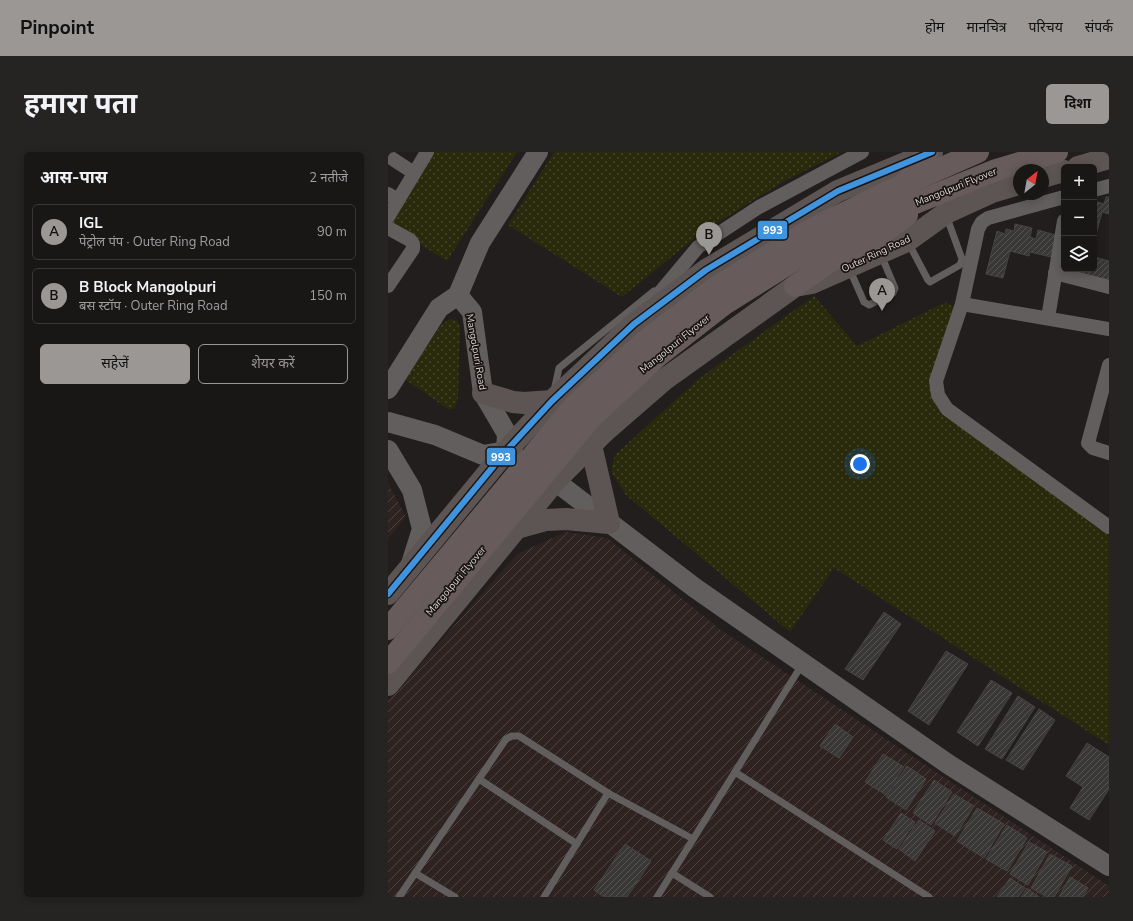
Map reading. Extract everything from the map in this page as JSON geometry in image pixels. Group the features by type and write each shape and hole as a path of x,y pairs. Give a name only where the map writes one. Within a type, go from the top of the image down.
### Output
{"highway":[{"name":"Mangolpuri Flyover","path":"388,629 574,406 646,340 715,288 810,230 897,187 978,152"},
{"path":"897,187 929,153"},
{"name":"Mangolpuri Flyover","path":"388,663 590,419 659,355 724,305 815,247 904,207 996,170 1061,170"},
{"path":"795,286 829,262 871,242 930,197"}],"main road":[{"path":"388,594 411,564 506,451 552,401 634,324 706,270 838,192 929,153"},
{"path":"1085,164 1109,158"},
{"name":"Outer Ring Road","path":"795,286 812,283 907,241 946,213 992,192 1013,186"},
{"path":"388,685 555,482 604,432 665,379 795,286"},
{"path":"483,393 513,402 524,403 552,401"},
{"path":"517,528 546,520 566,519 609,523 591,445"},
{"path":"411,564 428,551 447,544 455,543 465,550 474,568 471,584"}],"street":[{"path":"388,217 393,197 414,173 427,152"},
{"path":"388,389 439,308 458,295 480,244 538,152"},
{"path":"634,324 698,247 759,207 862,152"},
{"path":"388,156 414,173"},
{"path":"1097,189 1109,186"},
{"path":"1061,198 988,218 982,222 978,229 962,304 936,381 938,395 947,409 1109,527"},
{"path":"388,228 410,240 413,244 413,249 393,269 388,286"},
{"path":"1048,318 1061,236"},
{"path":"1055,273 1109,287"},
{"name":"Mangolpuri Road","path":"458,295 472,312 483,393 507,434 506,451"},
{"path":"962,304 1109,329"},
{"path":"1109,365 1088,443 1093,448 1109,453"},
{"path":"388,422 436,435 483,455 506,451 555,482 695,588 948,764 1109,866"},
{"path":"388,450 412,490 422,529 411,564"}],"lane":[{"path":"907,241 930,282 960,265 962,259 946,213"},
{"path":"849,267 864,302 869,305 893,293 895,288 880,253"},
{"path":"552,401 559,368 678,272"},
{"path":"657,897 803,663"},
{"path":"399,897 506,739 512,736 519,736 608,793 693,839"},
{"path":"735,772 929,897"},
{"path":"479,779 577,844"},
{"path":"544,897 608,793"},
{"path":"415,873 455,897"},
{"path":"672,873 710,897"}],"shaded area":[{"path":"388,483 406,517 388,539"},
{"path":"566,532 607,538 721,630 1109,886 1109,897 388,897 388,701 517,554"}],"green space":[{"path":"431,152 517,152 447,261 388,224"},
{"path":"554,152 842,152 786,180 701,233 622,297 508,225"},
{"path":"814,296 857,346 946,302 959,311 934,395 1109,526 1109,745 834,568 790,632 626,495 611,471 615,455 701,377"},
{"path":"450,319 457,321 460,326 458,398 454,409 448,409 406,380 441,325"}],"building":[{"path":"1106,197 1109,197 1109,214 1102,212 1097,231 1097,202 1104,204"},
{"path":"1015,224 1032,228 1030,237 1036,239 1038,230 1056,235 1051,257 1030,252 1029,256 1010,251 1003,278 986,274 997,231 1005,234 1006,229 1014,231"},
{"path":"1097,258 1109,261 1109,282 1071,272 1097,272"},
{"path":"884,612 901,624 863,680 845,669"},
{"path":"946,651 968,664 929,725 908,711"},
{"path":"991,680 1012,693 978,746 957,732"},
{"path":"1018,696 1035,707 1002,759 985,749"},
{"path":"1039,709 1055,720 1023,770 1006,760"},
{"path":"835,724 853,737 839,758 820,746"},
{"path":"1087,743 1109,757 1109,789 1089,820 1070,808 1083,787 1066,776"},
{"path":"883,754 904,767 886,795 865,782"},
{"path":"907,766 926,779 906,810 886,797"},
{"path":"934,780 952,792 931,825 913,813"},
{"path":"954,794 974,806 955,836 935,823"},
{"path":"977,808 1004,824 984,858 957,841"},
{"path":"901,813 915,822 897,849 883,840"},
{"path":"919,820 935,831 915,861 899,849"},
{"path":"1007,825 1027,838 1007,871 986,859"},
{"path":"1029,842 1047,852 1028,885 1010,874"},
{"path":"625,844 651,861 627,897 604,897 594,890"},
{"path":"1050,854 1072,866 1054,897 1047,897 1031,888"},
{"path":"1070,877 1088,888 1083,897 1059,897"},
{"path":"1010,878 1025,888 1018,897 997,897"},
{"path":"1027,888 1039,897 1021,897"}],"transit line":[{"name":"993","path":"388,594 506,451 552,401 634,324 706,270 838,191 932,152"}],"place":[{"name":"B Block Mangolpuri","path":"709,255"},
{"name":"IGL","path":"882,311"}]}
